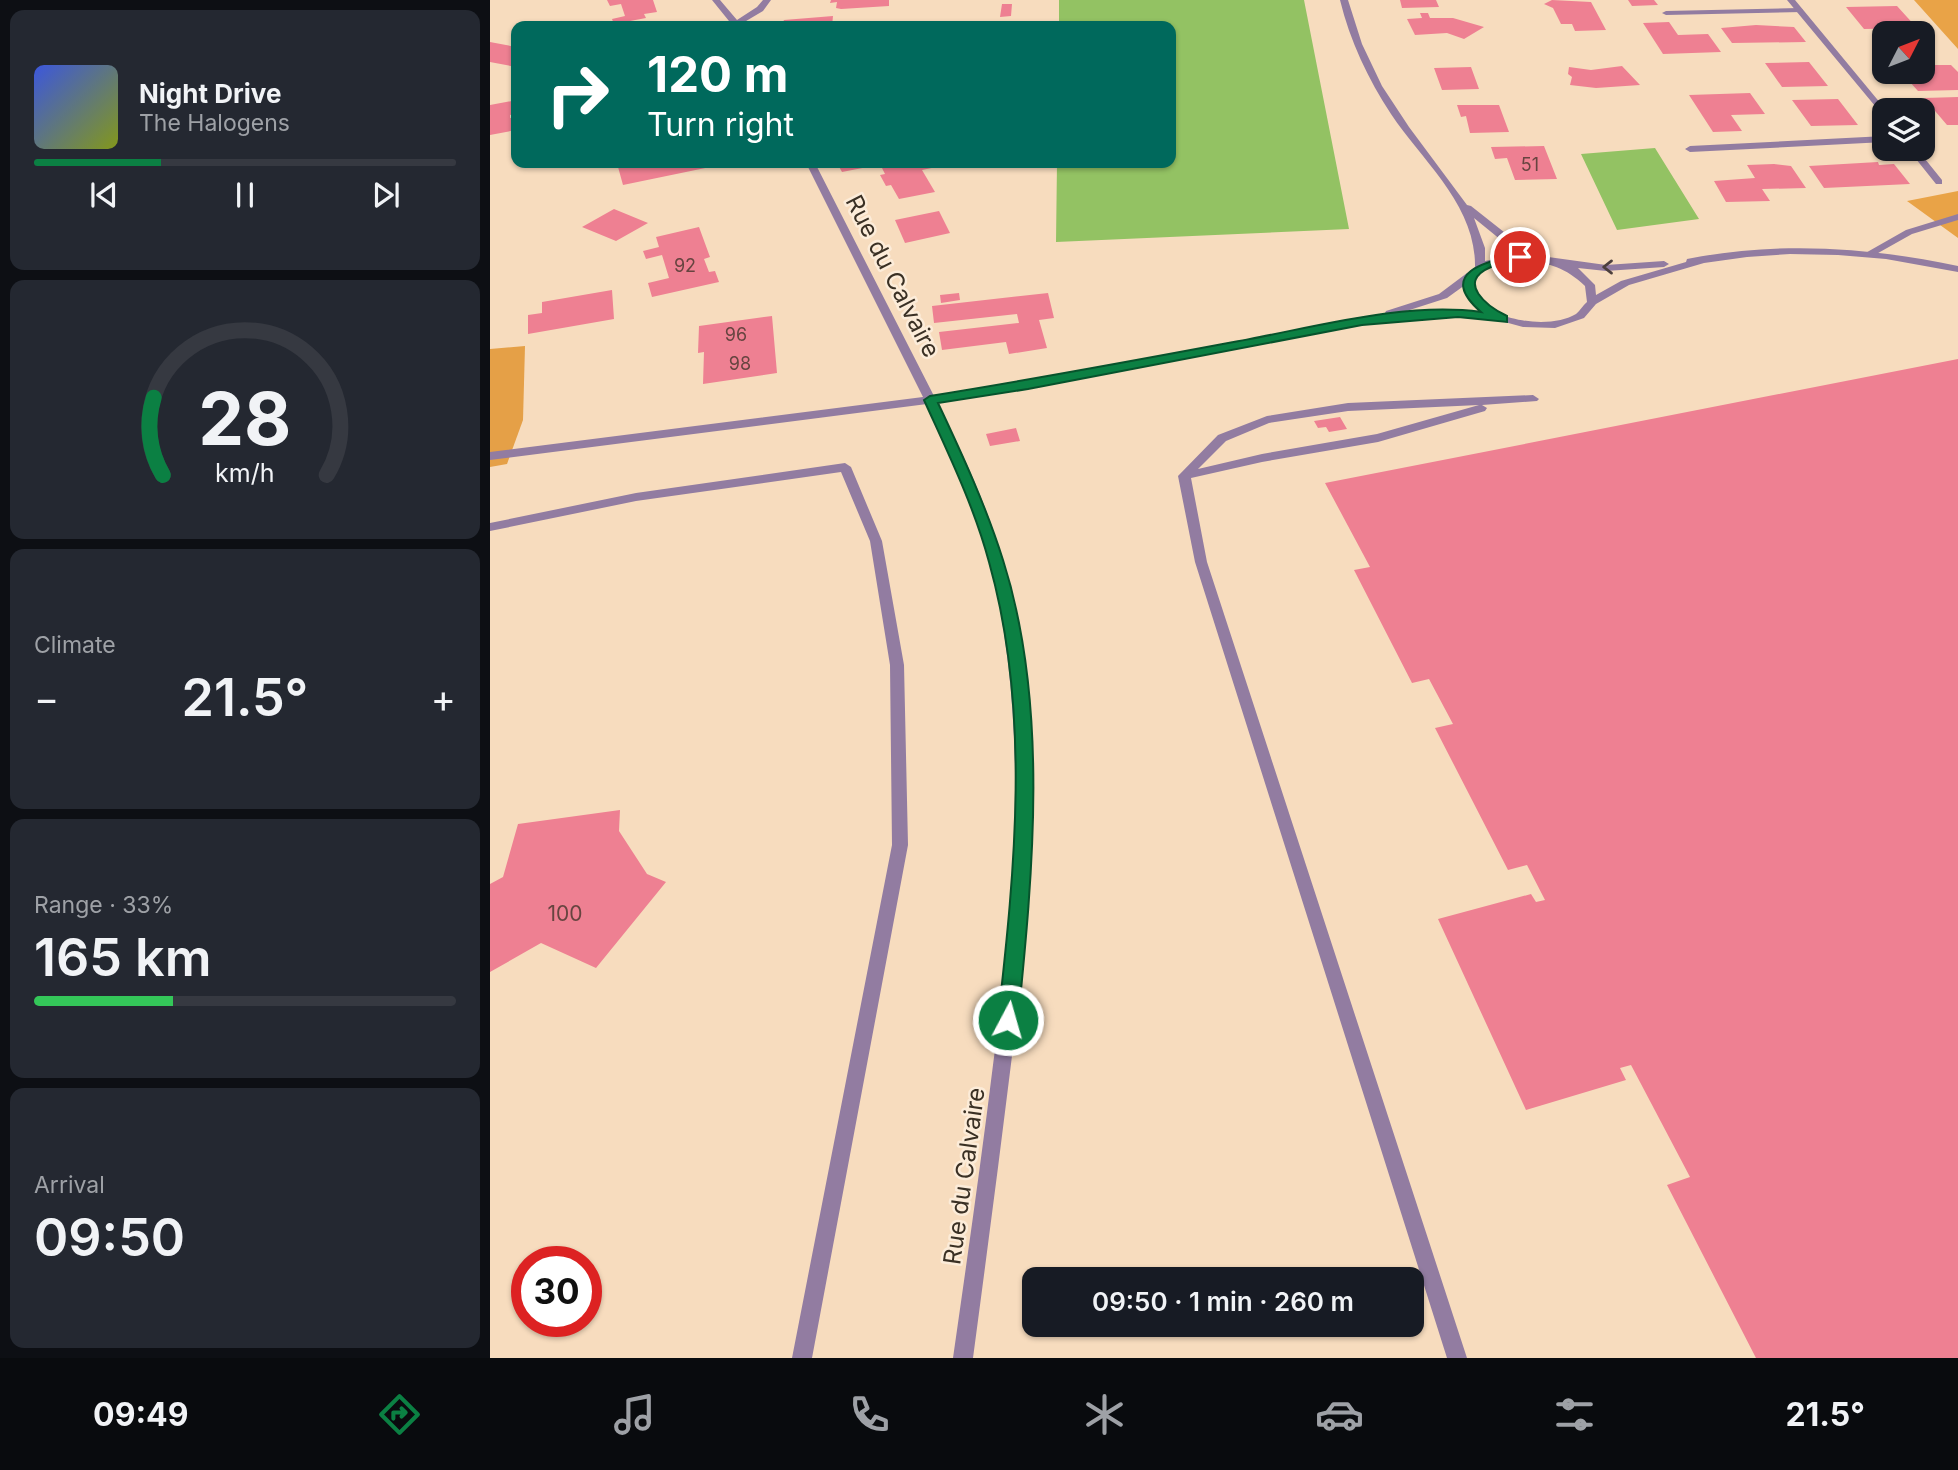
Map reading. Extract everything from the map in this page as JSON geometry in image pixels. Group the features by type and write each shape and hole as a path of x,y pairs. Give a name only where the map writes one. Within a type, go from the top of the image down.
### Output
{"street":[{"path":"716,0 734,21"},
{"path":"743,21 760,9 766,0"},
{"path":"1344,0 1362,54 1378,85 1415,143 1467,212 1481,244 1480,268"},
{"path":"1791,0 1872,99"},
{"path":"1666,13 1799,10"},
{"path":"1690,149 1872,140"},
{"path":"1922,161 1939,182"},
{"name":"Rue du Calvaire","path":"813,168 930,400 971,488 997,562 1010,623 1019,688 1025,775 1020,913 963,1358"},
{"path":"1454,194 1506,239 1574,270 1586,280 1592,291 1592,302"},
{"path":"1867,255 1909,232 1958,217"},
{"path":"1362,321 1443,296 1471,278 1480,268 1510,258 1606,268 1791,251 1867,255 1958,270"},
{"path":"490,456 930,400 1034,384 1362,321 1458,313 1523,324 1555,325 1580,316 1592,302 1625,283 1700,261"},
{"path":"1471,278 1469,289 1474,300 1486,311 1503,319"},
{"path":"1184,476 1222,438 1267,420 1348,407 1533,399"},
{"path":"1184,476 1262,458 1378,438 1499,402"},
{"path":"490,527 636,497 845,467 876,541 897,664 900,845 802,1358"},
{"path":"1184,476 1201,562 1457,1358"}],"shaded area":[{"path":"1059,0 1304,0 1349,229 1056,242 1057,168 1176,168 1176,21 1059,21"},
{"path":"1914,0 1958,0 1958,49 1936,24 1936,21 1933,21"},
{"path":"1655,148 1699,219 1617,230 1581,154"},
{"path":"1958,191 1958,238 1907,201"},
{"path":"525,346 523,420 507,464 490,467 490,349"}],"building":[{"path":"607,0 653,0 657,12 644,14 646,18 613,21 612,19 625,16 621,4 610,6"},
{"path":"831,0 889,0 889,6 841,9 836,8 837,2 830,3"},
{"path":"1400,0 1436,0 1439,7 1402,8"},
{"path":"1552,0 1591,2 1606,30 1575,31 1572,24 1561,24 1553,8 1544,4"},
{"path":"1628,0 1654,0 1658,5 1632,6"},
{"path":"1002,4 1012,4 1011,16 1000,17"},
{"path":"1897,6 1911,21 1872,21 1872,29 1864,29 1846,7"},
{"path":"1420,13 1428,13 1430,18 1453,18 1484,27 1464,39 1447,33 1415,35 1407,19 1422,18"},
{"path":"833,16 832,21 784,20"},
{"path":"1669,22 1678,35 1708,34 1721,52 1663,54 1643,23"},
{"path":"1756,25 1794,27 1806,42 1732,43 1721,28"},
{"path":"490,42 511,46 511,66 490,62"},
{"path":"1809,62 1828,86 1782,87 1765,63"},
{"path":"1936,65 1951,65 1958,72 1958,90 1918,91 1912,84 1936,84"},
{"path":"1622,66 1640,85 1596,88 1570,85 1572,77 1568,74 1569,67 1591,70"},
{"path":"1471,67 1479,89 1442,90 1434,68"},
{"path":"1750,93 1765,114 1731,115 1742,131 1713,132 1689,95"},
{"path":"1958,97 1958,125 1947,125 1935,111 1935,98 1924,98"},
{"path":"1838,99 1858,125 1811,126 1792,100"},
{"path":"511,101 511,131 490,135 490,105"},
{"path":"1457,105 1499,105 1509,132 1470,133 1466,116 1461,117"},
{"path":"1544,146 1557,179 1515,180 1507,158 1495,159 1491,147"},
{"path":"1878,162 1879,165 1894,164 1910,184 1824,188 1809,166"},
{"path":"1747,165 1791,166 1806,188 1762,189 1770,201 1726,202 1714,181 1755,178"},
{"path":"618,168 705,168 623,185"},
{"path":"840,168 862,168 842,172"},
{"path":"882,168 932,168 922,170 935,192 899,199 891,185 886,186 880,175 885,174"},
{"path":"614,209 648,223 616,241 582,227"},
{"path":"939,211 950,233 905,243 895,220"},
{"path":"699,227 710,257 704,259 709,272 715,271 719,282 652,297 648,283 669,278 662,255 646,259 643,251 659,247 656,237"},
{"path":"612,290 614,319 528,334 528,315 542,313 542,302"},
{"path":"959,293 960,300 941,303 940,295"},
{"path":"1048,293 1054,318 1039,320 1047,348 1009,354 1006,342 942,350 939,332 1019,323 1017,314 934,323 932,306"},
{"path":"772,316 777,373 703,384 704,352 698,353 699,326"},
{"path":"1958,359 1958,1358 1756,1358 1667,1185 1690,1177 1631,1065 1620,1068 1626,1080 1526,1110 1438,919 1531,894 1536,902 1545,900 1527,865 1508,870 1435,728 1453,724 1429,679 1412,683 1354,570 1370,567 1325,483"},
{"path":"1340,417 1347,429 1329,432 1326,427 1318,428 1314,421"},
{"path":"1016,428 1020,441 990,446 986,434"},
{"path":"620,810 619,831 647,874 666,882 596,968 541,943 490,972 490,884 503,877 518,824"}],"route":[{"path":"1008,1020 1023,886 1025,775 1019,688 1010,623 997,562 971,488 930,400 1028,385 1362,321 1458,313 1490,315 1503,319 1486,311 1474,300 1469,289 1471,278 1486,264 1520,257"}]}
